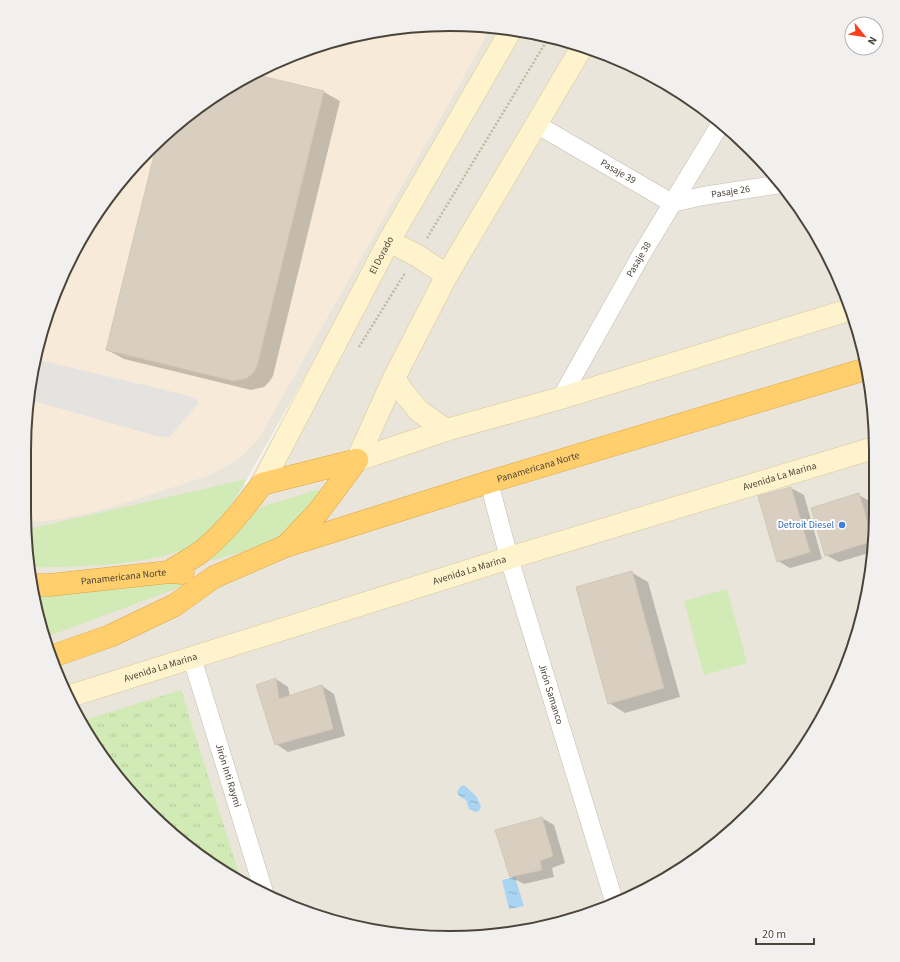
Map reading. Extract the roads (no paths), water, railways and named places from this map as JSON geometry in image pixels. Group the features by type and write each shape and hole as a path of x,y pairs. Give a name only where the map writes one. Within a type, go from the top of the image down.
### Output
{"highway":[{"name":"Panamericana Norte","path":"56,655 110,636 175,605 214,577 286,546 489,482 861,370"},
{"path":"169,572 200,553 224,532 243,510 262,484 356,460"},
{"path":"286,546 320,510 356,460"},
{"name":"Panamericana Norte","path":"38,585 50,585 169,572 214,577"}],"main road":[{"name":"El Dorado","path":"262,484 389,241 507,35"},
{"path":"356,460 394,378 447,275 579,51"},
{"path":"389,241 416,255 447,275"},
{"path":"356,460 446,430 561,398 845,311"},
{"path":"394,378 419,411 446,430"},
{"name":"Avenida La Marina","path":"73,695 509,558 869,450"}],"street":[{"name":"Pasaje 39","path":"536,124 672,203"},
{"name":"Pasaje 38","path":"561,398 640,257 718,128"},
{"name":"Pasaje 26","path":"672,203 704,196 774,185"},
{"name":"Jirón Samanco","path":"489,482 509,558 613,898"},
{"name":"Jirón Inti Raymi","path":"192,658 262,887"}],"water":[{"path":"464,785 476,796 481,806 479,811 475,812 469,809 466,800 459,796 457,792 460,787"},
{"path":"515,877 524,906 509,909 502,880"}],"place":[{"name":"Detroit Diesel","path":"842,525"}]}
